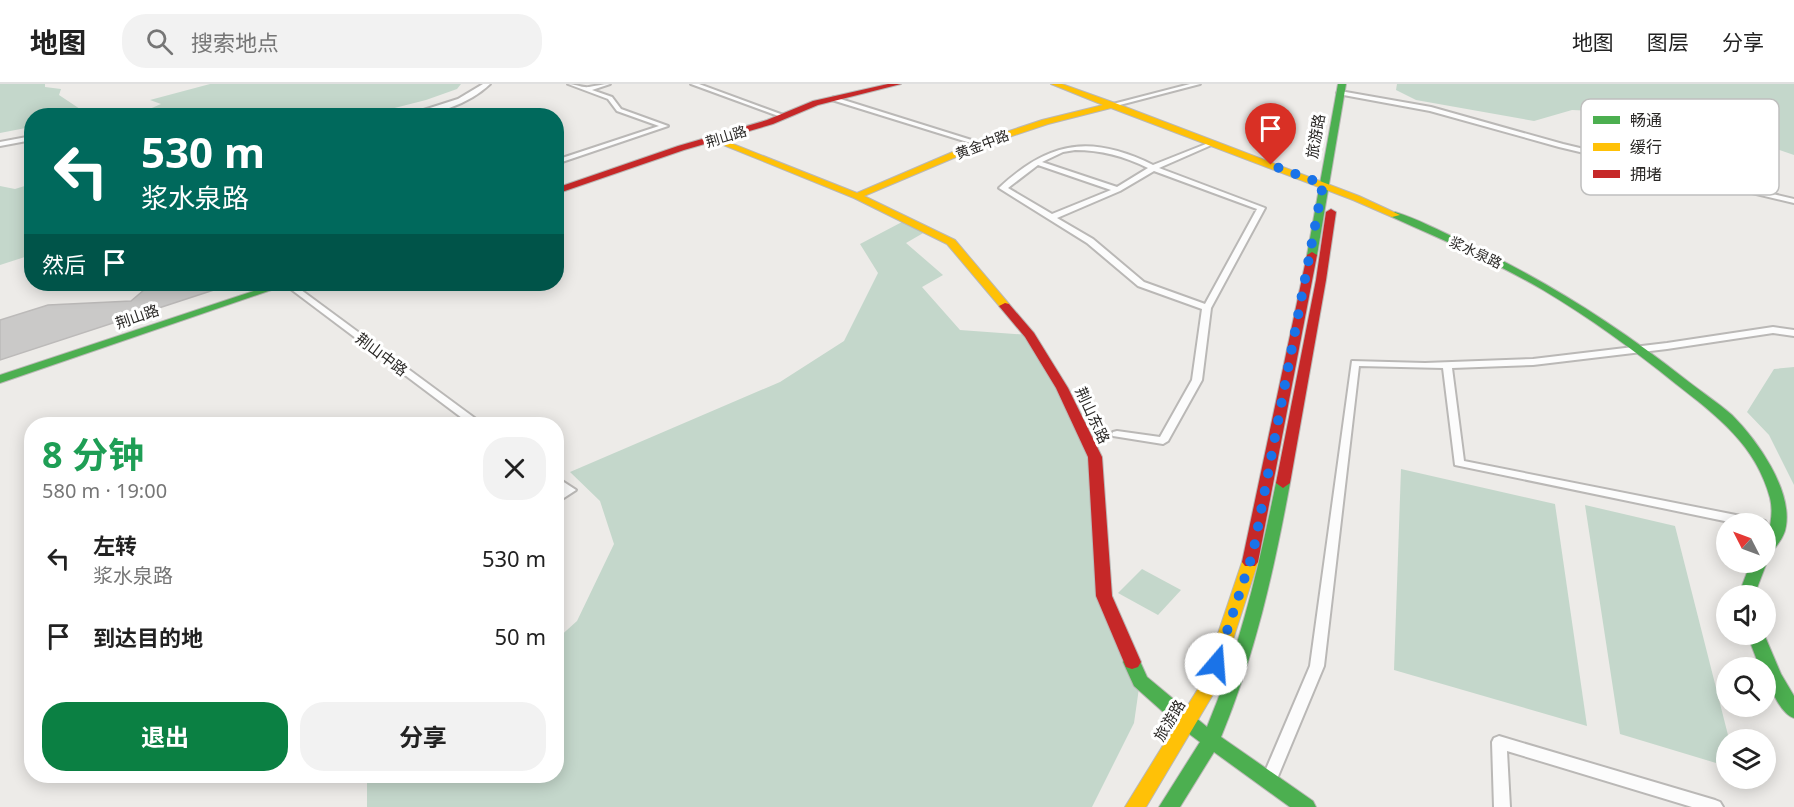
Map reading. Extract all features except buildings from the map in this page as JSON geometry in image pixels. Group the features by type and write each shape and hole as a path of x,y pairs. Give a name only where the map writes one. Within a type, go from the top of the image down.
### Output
{"main road":[{"name":"荆山路","path":"564,188 834,99 897,84"},
{"name":"浆水泉路","path":"1055,84 1329,187 1484,255 1545,287 1598,319 1640,349 1728,419 1749,444 1770,478 1778,502 1773,513"},
{"name":"旅游路","path":"1135,807 1209,687 1253,553 1329,187 1347,89"},
{"name":"黄金中路","path":"857,196 979,144 1045,122 1112,105"},
{"name":"荆山东路","path":"715,140 857,196 951,242 1030,335 1062,387 1095,457 1104,596 1140,681 1186,722 1306,807"},
{"name":"旅游路","path":"1169,807 1211,739 1237,672 1269,561 1321,280 1329,187"},
{"name":"荆山路","path":"0,379 265,291"},
{"path":"1760,645 1773,677 1794,711"}],"street":[{"path":"434,108 480,91 487,84"},
{"path":"564,159 665,126 619,110 610,98 571,84"},
{"path":"587,90 607,84"},
{"path":"692,84 783,116"},
{"path":"1112,105 1197,84"},
{"path":"1347,89 1431,109 1581,151"},
{"path":"834,99 979,144"},
{"path":"0,144 24,140"},
{"path":"1052,217 1118,190 1153,168 1213,142"},
{"path":"1117,434 1163,441 1197,380 1207,308 1261,208 1143,163 1090,146 1051,155 1003,188 1089,241 1141,284 1207,308"},
{"path":"1038,163 1118,190"},
{"path":"1769,195 1794,201"},
{"name":"荆山中路","path":"296,291 466,417"},
{"path":"1269,781 1317,666 1355,363 1448,366 1533,362 1773,330 1794,333"},
{"path":"1448,366 1459,463 1716,515"},
{"path":"1502,807 1499,742 1715,807"}],"green space":[{"path":"0,84 45,84 45,87 61,89 59,95 78,108 24,108 24,128 0,133"},
{"path":"210,84 461,84 457,89 395,108 152,108 161,104 150,100"},
{"path":"1397,84 1794,84 1794,155 1779,150 1779,99 1581,99 1581,110 1572,110 1534,121 1416,100 1396,90"},
{"path":"0,186 15,189 24,186 24,257 0,265"},
{"path":"902,222 925,232 906,243 943,275 922,287 960,330 1030,335 1095,457 1104,596 1140,681 1134,723 1092,807 367,807 367,783 564,783 564,633 577,621 614,544 600,501 570,472 780,382 844,341 878,273 860,244"},
{"path":"1794,367 1794,485 1769,435 1747,412 1774,369"},
{"path":"1401,469 1555,504 1587,726 1394,670"},
{"path":"1585,505 1675,526 1716,688 1716,717 1723,717 1726,729 1716,729 1716,763 1620,734"},
{"path":"1142,569 1181,590 1158,615 1118,593"}],"traffic: fast":[{"path":"1312,255 1342,84"},
{"path":"1395,215 1491,259 1564,299 1632,344 1727,418 1756,453 1772,483 1779,513 1776,535"},
{"path":"0,379 263,291"},
{"path":"1169,807 1208,746 1236,675 1263,580 1283,483"},
{"path":"1750,585 1755,573"},
{"path":"1760,645 1773,677 1794,711"},
{"path":"1132,662 1140,681 1186,722 1306,807"}],"traffic: slow":[{"path":"1055,84 1356,198 1395,215"},
{"path":"857,196 979,144 1045,122 1112,105"},
{"path":"715,140 857,196 951,242 1005,306"},
{"path":"1135,807 1209,686 1250,562"}],"traffic: jam":[{"path":"564,188 681,148 770,122 816,103 897,84"},
{"path":"1283,483 1321,280 1331,212"},
{"path":"1250,562 1312,255"},
{"path":"1005,306 1030,335 1062,388 1095,457 1104,596 1132,662"}],"route":[{"path":"1216,664 1253,553 1310,265 1323,184 1271,165"}]}
